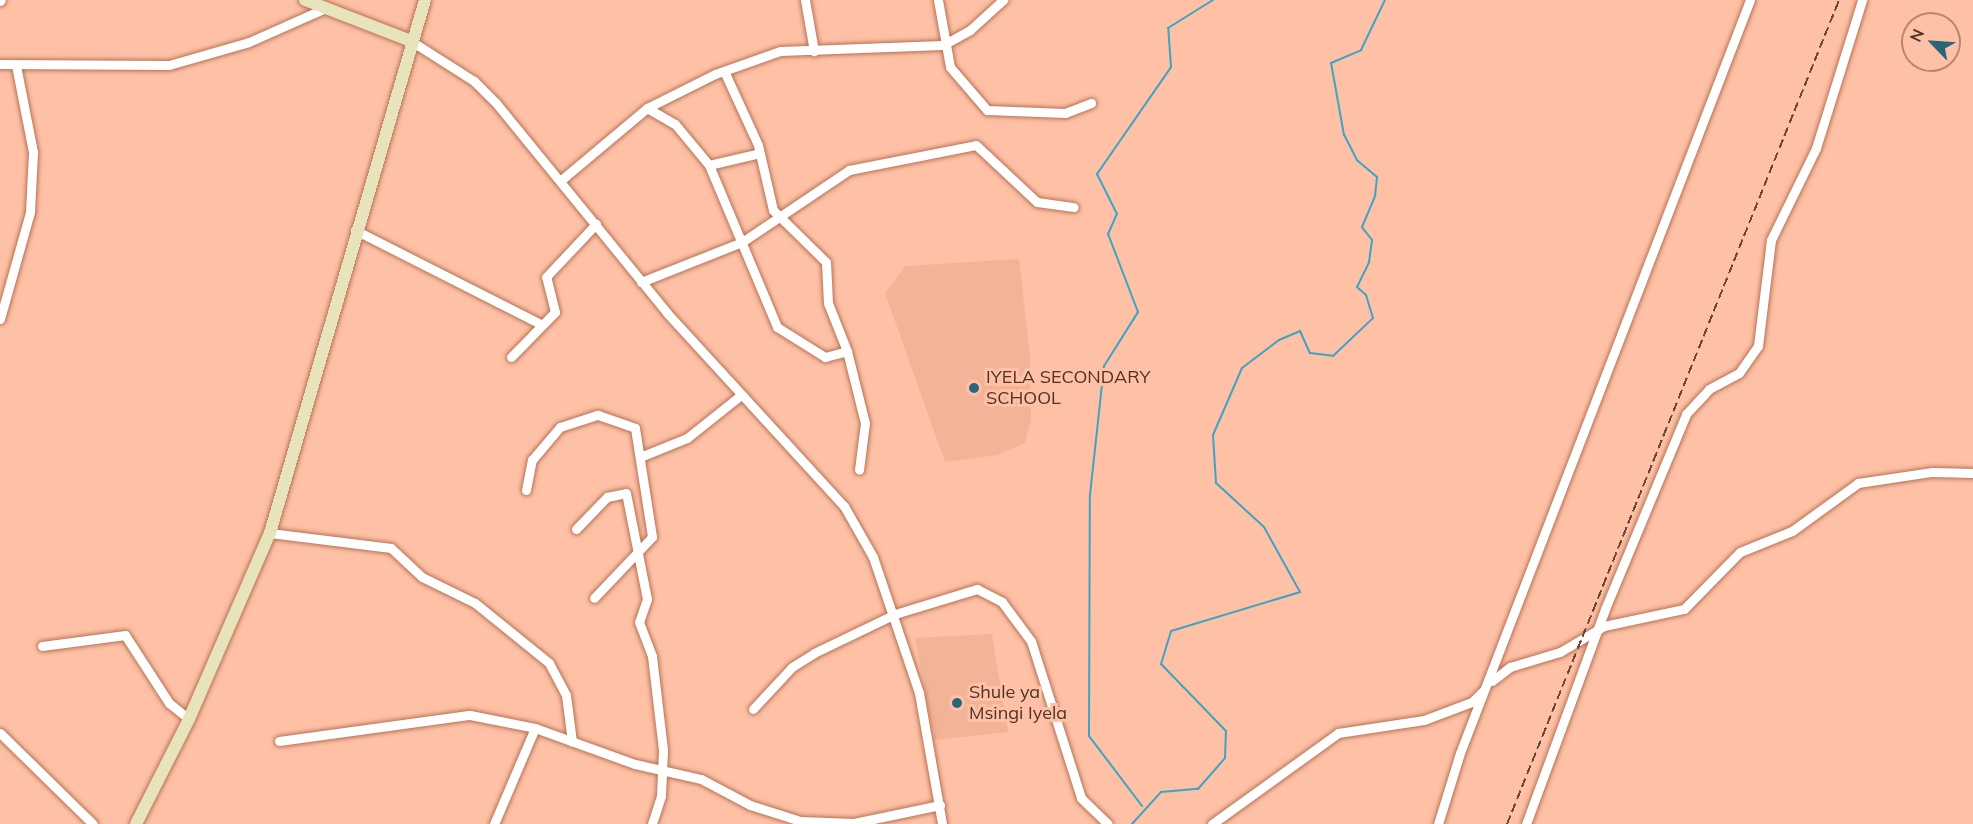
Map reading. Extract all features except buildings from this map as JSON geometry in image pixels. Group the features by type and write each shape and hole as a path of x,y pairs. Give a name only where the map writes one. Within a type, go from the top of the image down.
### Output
{"street":[{"path":"136,824 189,719 270,533 296,438 321,371 355,230 425,0"},
{"path":"805,0 814,51"},
{"path":"938,0 943,45 954,74 993,113 1065,114 1091,103"},
{"path":"560,181 647,108 724,70 780,51 943,45 970,30 1003,0"},
{"path":"1438,824 1487,686 1750,0"},
{"path":"1526,824 1597,629 1686,414 1708,389 1739,373 1758,346 1771,240 1816,148 1862,0"},
{"path":"0,64 169,65 249,42 315,3 411,41 479,85 596,224 641,282 844,506 873,557 895,614 919,693 942,824"},
{"path":"0,318 30,212 33,152 16,65"},
{"path":"724,70 760,153 768,195 780,217 826,262 828,303 847,351 865,423 859,470"},
{"path":"647,108 675,124 710,165 777,327 818,355 835,357 847,351"},
{"path":"641,282 742,242 849,170 976,145 1037,202 1074,207"},
{"path":"710,165 760,153"},
{"path":"511,357 555,309 545,278 596,224"},
{"path":"355,230 540,324"},
{"path":"640,457 687,438 741,395"},
{"path":"526,490 527,471 548,435 586,416 611,416 632,425 640,457 652,537 594,598"},
{"path":"1212,824 1338,733 1424,720 1472,702 1510,667 1560,652 1597,629 1684,609 1740,552 1792,531 1858,483 1932,472 1973,473"},
{"path":"576,529 596,505 623,492 647,599 639,622 652,656 662,771 652,824"},
{"path":"270,533 392,548 422,577 475,603 549,663 566,695 572,742"},
{"path":"753,709 799,662 895,614 964,589 988,592 1002,602 1031,641 1082,798 1108,824"},
{"path":"42,646 125,635 169,703 189,719"},
{"path":"279,741 447,715 487,717 536,728 662,771 701,779 750,805 800,820 854,824 940,805"},
{"path":"494,824 536,728"},
{"path":"0,733 93,824"}],"shaded area":[{"name":"IYELA SECONDARY SCHOOL","path":"1019,259 1030,356 1031,420 1025,443 998,455 945,462 885,293 905,266"},
{"path":"992,634 1008,732 935,740 915,638"}],"waterway":[{"path":"1142,806 1089,736 1090,495 1104,366 1138,312 1108,234 1117,214 1097,174 1171,67 1168,28 1213,0"},
{"path":"1132,824 1161,792 1198,789 1225,758 1226,731 1161,664 1171,631 1300,592 1264,527 1216,483 1213,435 1242,368 1279,340 1300,331 1310,353 1333,356 1373,318 1366,295 1357,287 1369,262 1372,240 1362,227 1375,196 1377,177 1357,160 1344,135 1331,63 1361,50 1385,0"}],"railway":[{"path":"1507,824 1839,0"}],"place":[{"name":"IYELA SECONDARY SCHOOL","path":"974,388"},
{"name":"Shule ya Msingi Iyela","path":"957,703"}]}
